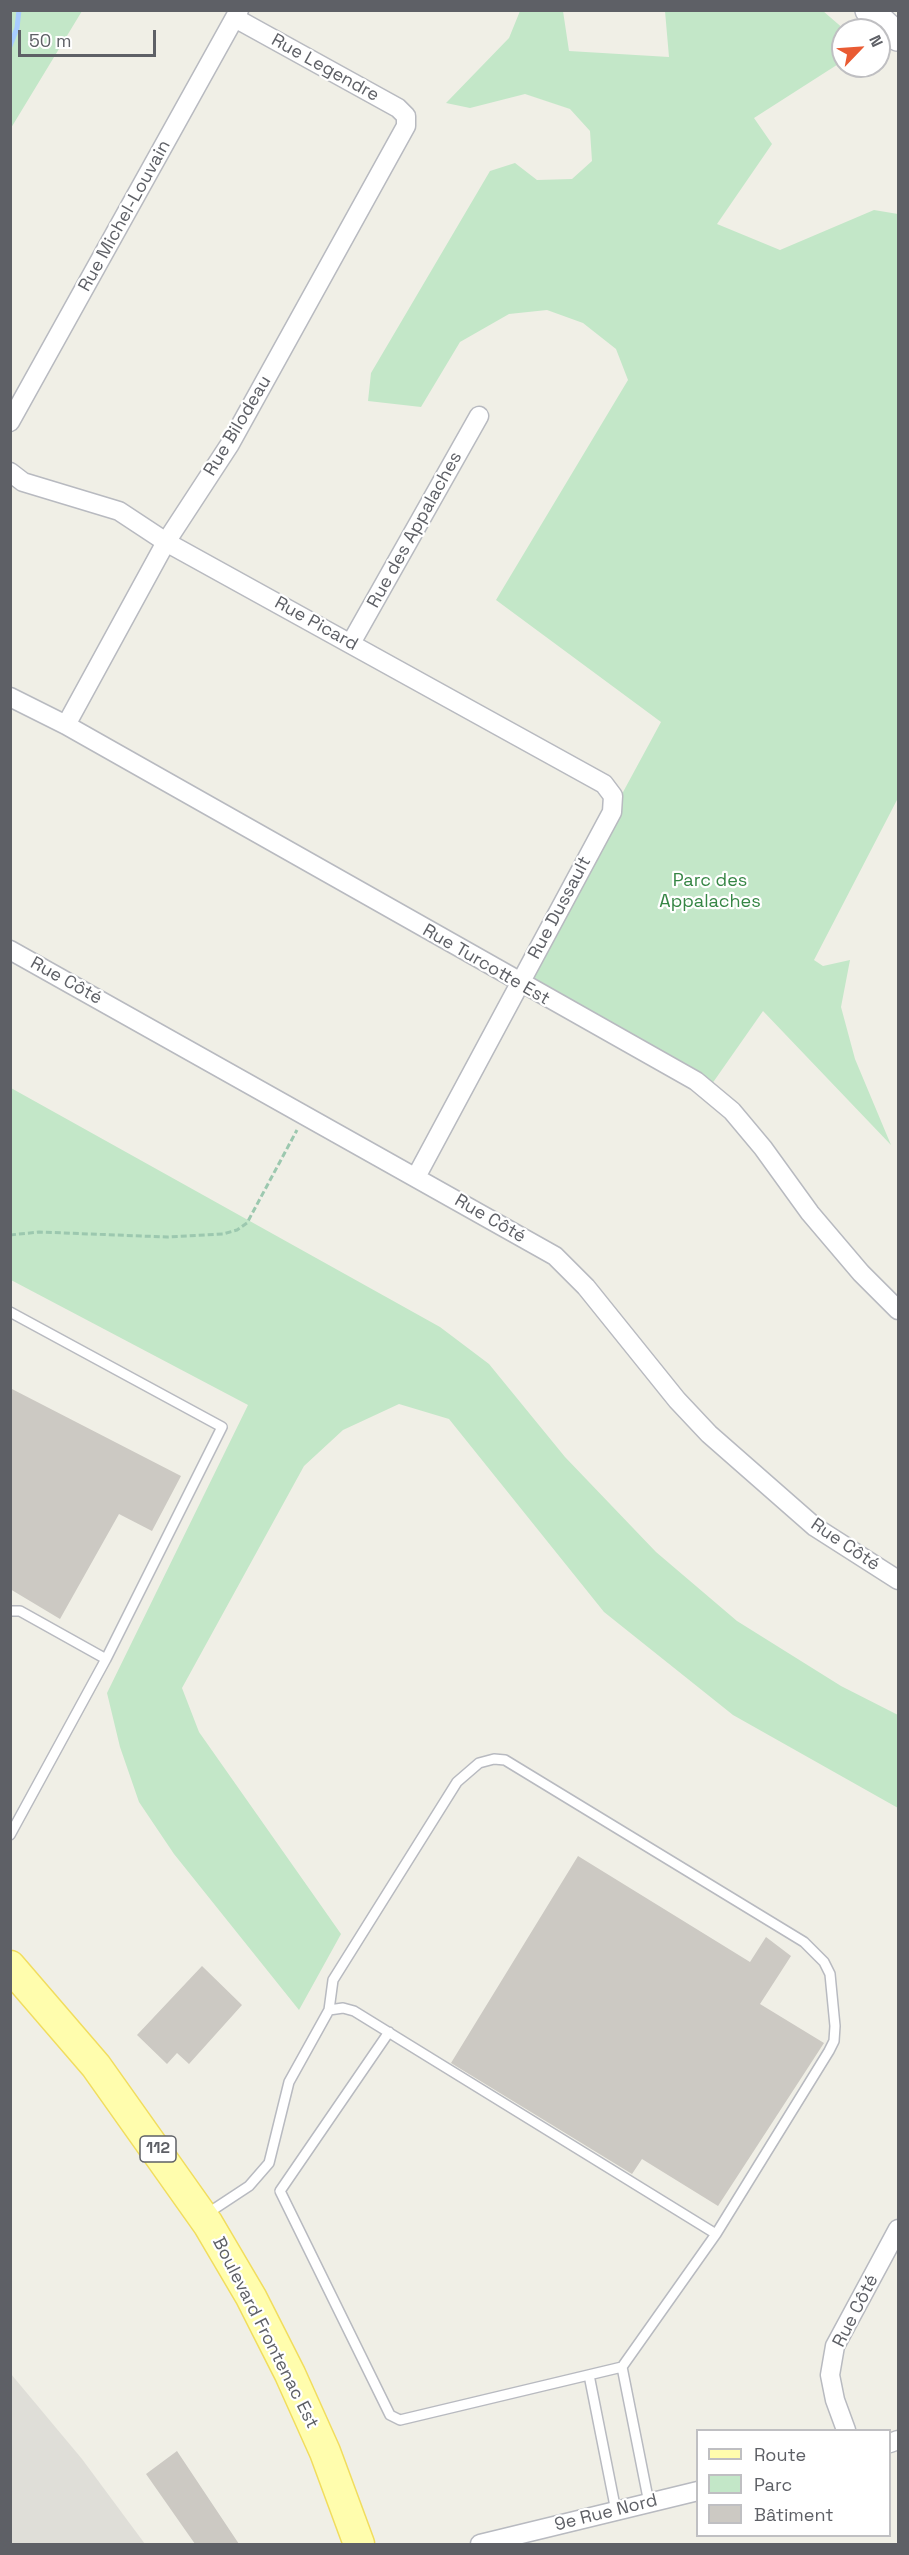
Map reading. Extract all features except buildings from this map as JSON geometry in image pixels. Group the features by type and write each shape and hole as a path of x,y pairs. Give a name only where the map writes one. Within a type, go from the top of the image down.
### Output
{"main road":[{"name":"Boulevard Frontenac Est","path":"10,1966 96,2066 203,2216 251,2297 290,2374 326,2452 359,2544"}],"street":[{"path":"869,10 898,37"},
{"name":"Rue Legendre","path":"237,14 398,108 406,116 405,126"},
{"name":"Rue Michel-Louvain","path":"10,422 237,14"},
{"name":"Rue Bilodeau","path":"66,725 166,542 230,444 405,126"},
{"name":"Rue des Appalaches","path":"351,643 479,416"},
{"name":"Rue Picard","path":"10,472 22,482 119,511 166,542 604,784 613,796"},
{"name":"Rue Turcotte Est","path":"10,697 66,725 519,984 696,1081 732,1111 763,1148 810,1213 861,1273 898,1310"},
{"name":"Rue Dussault","path":"416,1177 612,812 613,796"},
{"name":"Rue Côté","path":"10,950 555,1256 586,1287 677,1400 709,1434 815,1527 898,1580"},
{"name":"Rue Côté","path":"846,2429 835,2400 830,2375 835,2346 898,2229"},
{"name":"9e Rue Nord","path":"480,2544 696,2491"}],"lane":[{"path":"10,1312 222,1427 106,1659 10,1835"},
{"path":"10,1611 20,1611 106,1659"},
{"path":"203,2216 249,2186 269,2163 290,2082 329,2010 333,1980 457,1782 479,1763 494,1759 505,1760 804,1942 824,1962 830,1974 834,2041 716,2234 622,2367 400,2420 390,2415 280,2191 389,2032"},
{"path":"329,2010 343,2008 354,2012 389,2032 716,2234"},
{"path":"622,2367 649,2503"},
{"path":"589,2375 616,2511"}],"path":[{"path":"10,1235 39,1232 167,1237 223,1234 237,1230 247,1223 305,1115"}],"shaded area":[{"path":"11,2374 82,2459 145,2544 11,2544"}],"green space":[{"path":"10,11 82,11 11,128"},
{"name":"Parc des Appalaches","path":"520,11 563,11 569,51 669,57 665,11 823,11 831,18 831,69 754,118 772,144 717,224 780,250 874,210 898,214 898,798 814,960 823,966 850,960 841,1007 855,1059 891,1145 763,1011 707,1091 519,984 661,722 496,600 628,380 616,349 583,323 547,310 509,314 460,342 421,407 368,401 371,373 490,171 515,163 537,180 572,179 592,161 590,131 570,109 525,94 470,108 446,103 509,38"},
{"path":"11,1088 440,1327 489,1364 565,1457 656,1552 737,1621 841,1686 898,1715 898,1808 733,1715 604,1612 449,1419 399,1404 343,1430 304,1466 182,1688 199,1732 341,1934 299,2010 174,1854 139,1802 120,1747 107,1693 248,1405 11,1280"}],"waterway":[{"path":"10,46 17,28 19,10"}]}
